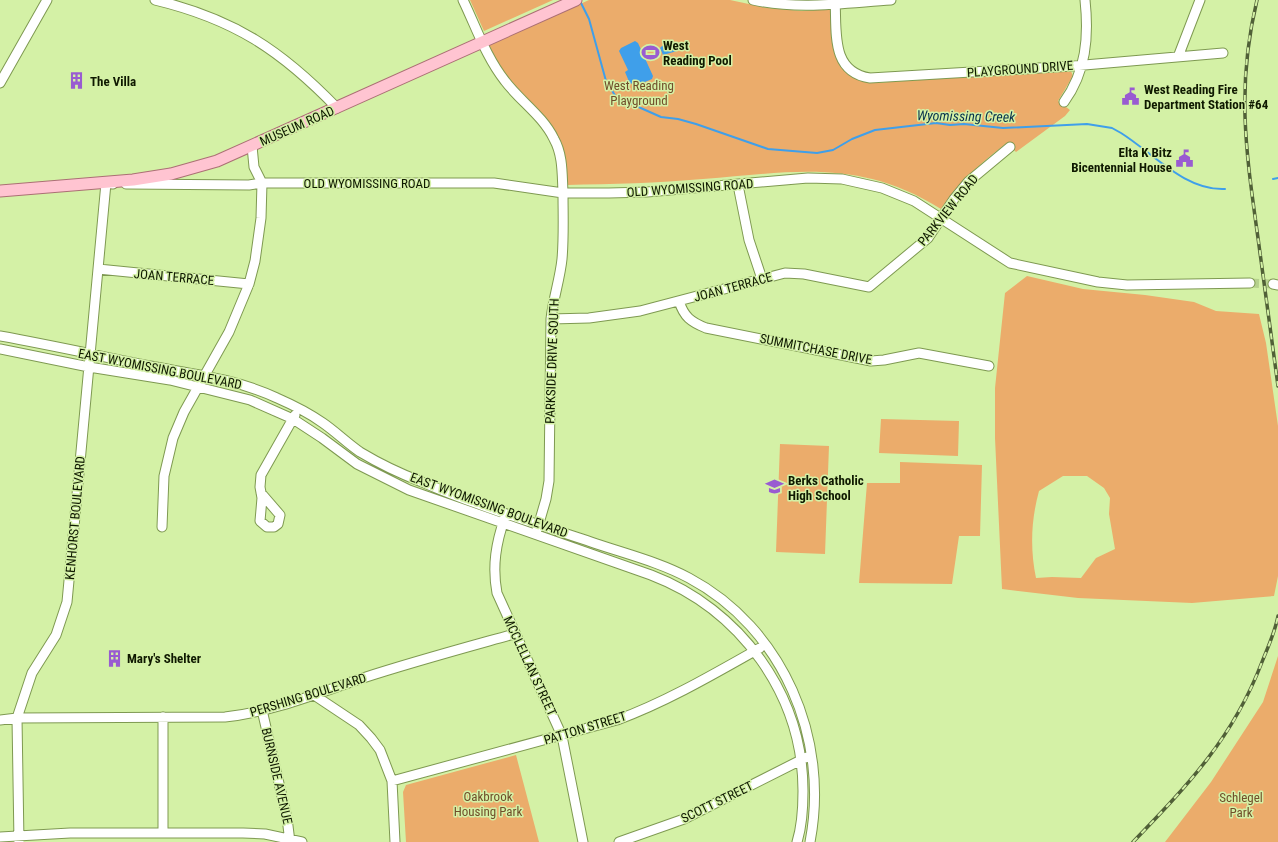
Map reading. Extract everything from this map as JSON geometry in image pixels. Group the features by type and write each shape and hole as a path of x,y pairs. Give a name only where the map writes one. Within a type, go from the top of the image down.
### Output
{"main road":[{"name":"MUSEUM ROAD","path":"0,190 106,183 171,174 217,161 572,2"}],"street":[{"path":"0,83 47,0"},
{"path":"155,0 198,12 253,38 293,66 337,108"},
{"name":"PARKSIDE DRIVE SOUTH","path":"463,0 496,69 505,82 544,123 555,139 560,155 563,173 562,260 554,296 551,319 549,476 546,499 536,535"},
{"path":"752,0 786,5 891,0"},
{"path":"1064,102 1075,85 1087,44 1085,0"},
{"path":"1178,57 1200,0"},
{"name":"PLAYGROUND DRIVE","path":"835,2 839,56 849,69 856,74 870,78 1082,65 1223,53"},
{"path":"162,527 164,476 169,451 184,412 229,332 249,284 260,230 262,183 254,167 252,146"},
{"name":"PARKVIEW ROAD","path":"905,257 928,238 968,182 1010,147"},
{"name":"OLD WYOMISSING ROAD","path":"106,183 249,185 262,183 486,183 563,193 647,192 808,178 852,181 894,192 942,218 1010,263 1098,282 1133,286 1250,283"},
{"name":"KENHORST BOULEVARD","path":"19,839 17,718 32,673 56,635 67,602 106,183"},
{"path":"738,185 749,240 762,279"},
{"name":"JOAN TERRACE","path":"551,319 611,316 679,301 779,274 798,273 869,287 905,257"},
{"name":"JOAN TERRACE","path":"98,269 249,284"},
{"name":"SUMMITCHASE DRIVE","path":"679,301 684,315 692,323 706,328 871,361 919,353 989,366"},
{"name":"EAST WYOMISSING BOULEVARD","path":"0,336 90,355 205,376 257,389 299,408 323,423 363,454 396,472 506,513 664,567 694,581 726,604 750,626 784,673 797,700 805,720 812,755 815,799 810,842"},
{"name":"EAST WYOMISSING BOULEVARD","path":"0,349 89,367 147,375 250,400 293,419 357,464 391,482 650,575 688,592 727,621 755,651 781,694 798,740 802,759 802,813 797,842"},
{"path":"262,493 260,481 263,470 299,408"},
{"name":"MCCLELLAN STREET","path":"506,513 495,555 494,578 497,592 514,634 562,736 583,842"},
{"path":"688,592 694,581"},
{"name":"PERSHING BOULEVARD","path":"0,720 17,718 225,717 254,713 314,695 363,678 514,634"},
{"name":"PATTON STREET","path":"392,781 562,736 632,714 733,664 765,645"},
{"path":"314,695 354,721 368,734 380,750 392,781 395,842"},
{"name":"BURNSIDE AVENUE","path":"262,710 290,841"},
{"path":"163,717 163,833"},
{"name":"SCOTT STREET","path":"619,842 684,818 812,755"},
{"path":"0,837 19,839 70,833 243,833 265,834 290,841 302,842"}],"green space":[{"path":"470,0 553,0 484,31"},
{"name":"West Reading Playground","path":"589,0 730,0 768,8 802,11 830,9 832,35 837,58 842,67 849,74 860,80 875,83 1067,70 1071,71 1073,76 1058,101 1070,110 1065,116 1016,152 1007,143 971,173 941,209 911,193 882,182 854,175 825,172 797,172 618,184 567,185 564,154 505,79 489,45"},
{"path":"1027,276 1083,289 1145,295 1194,302 1216,311 1259,314 1266,343 1278,426 1278,576 1274,596 1192,603 1078,598 1002,589 995,438 995,388 1005,293","holes":["1063,476 1087,476 1104,488 1110,498 1109,514 1115,549 1096,558 1081,578 1036,578 1032,534 1034,513 1039,491"]},
{"path":"881,419 959,421 958,456 879,453"},
{"path":"780,444 829,446 825,554 776,552"},
{"path":"900,462 982,465 980,536 959,536 952,584 859,583 867,483 900,483"},
{"name":"Schlegel Park","path":"1278,656 1278,842 1165,842 1211,782 1263,702"},
{"name":"Oakbrook Housing Park","path":"516,755 539,842 406,842 403,792 406,785"}],"water":[{"path":"635,41 638,43 653,76 652,79 638,85 633,83 630,84 625,72 628,70 619,51 621,48"},
{"path":"673,41 678,49 677,51 663,55 660,48"}],"waterway":[{"name":"Wyomissing Creek","path":"580,1 589,19 606,81 616,97 661,117 678,119 696,124 768,149 817,153 833,150 852,139 875,130 936,123 1003,128 1087,124 1112,128 1133,141 1170,169 1196,184 1210,188 1225,189"},
{"name":"Wyomissing Creek","path":"1273,179 1278,178"}],"tunnel":[{"path":"1250,283 1273,284"}],"railway":[{"path":"1257,0 1247,62 1245,119 1250,177 1278,386"},
{"path":"1133,842 1172,801 1223,737 1250,689 1271,639 1278,616"}],"place":[{"name":"West Reading Pool","path":"650,52"},
{"name":"The Villa","path":"77,81"},
{"name":"West Reading Fire Department Station #64","path":"1131,96"},
{"name":"Elta K Bitz Bicentennial House","path":"1185,159"},
{"name":"Berks Catholic High School","path":"775,487"},
{"name":"Mary's Shelter","path":"114,658"}]}
